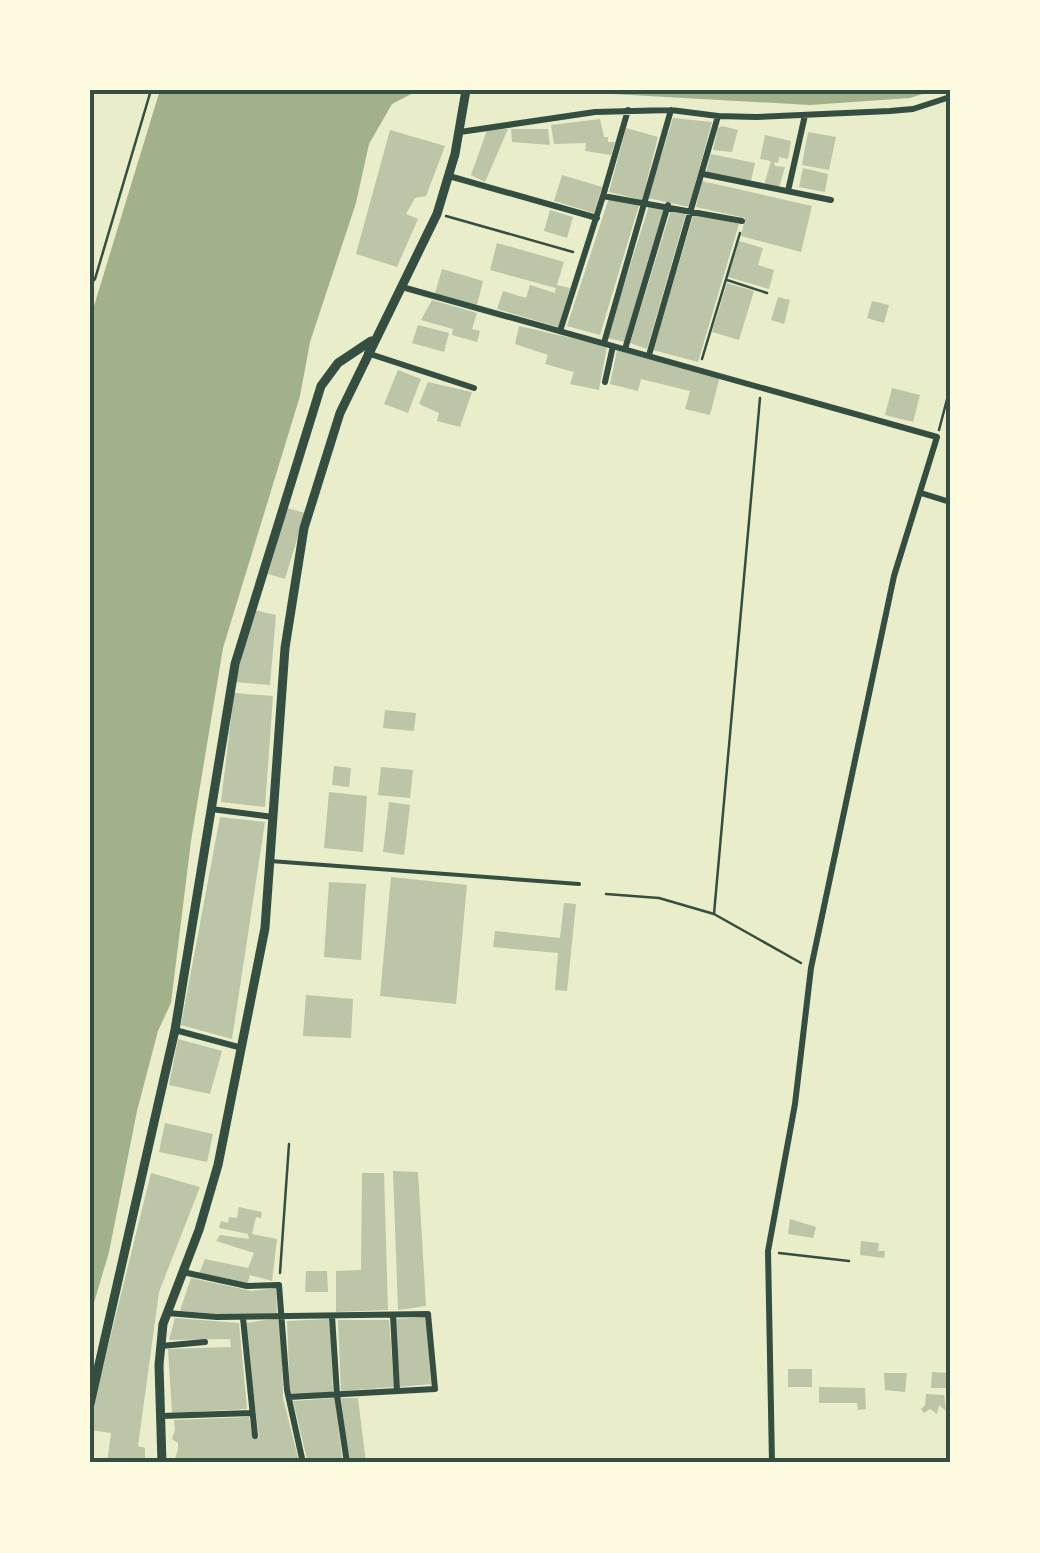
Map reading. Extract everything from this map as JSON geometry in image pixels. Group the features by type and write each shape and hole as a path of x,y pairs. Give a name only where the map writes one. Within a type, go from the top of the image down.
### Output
{"main road":[{"path":"162,1463 160,1346 166,1313 212,1187 263,938 286,648 298,555 326,451 367,353 437,214 460,132 466,90"},
{"path":"90,1404 175,1030 239,646 316,400 338,363 374,340"}],"street":[{"path":"460,132 628,110 718,116 806,114 902,110 950,97"},
{"path":"560,331 628,110"},
{"path":"604,343 670,110"},
{"path":"788,191 806,114"},
{"path":"649,356 718,116"},
{"path":"703,174 831,200"},
{"path":"449,176 596,218"},
{"path":"603,196 742,220"},
{"path":"625,349 668,205"},
{"path":"402,287 937,438 887,606 811,968 795,1104 768,1252 772,1463"},
{"path":"605,382 613,346"},
{"path":"367,353 474,388"},
{"path":"920,493 950,502"},
{"path":"211,809 274,817"},
{"path":"175,1030 242,1048"},
{"path":"182,1272 253,1287 279,1285 288,1397 303,1463"},
{"path":"166,1313 243,1317 428,1314 434,1388 288,1397"},
{"path":"394,1315 397,1391"},
{"path":"278,1463 346,1462 332,1316"},
{"path":"243,1317 255,1436"},
{"path":"160,1346 205,1342"},
{"path":"161,1416 252,1413"}],"lane":[{"path":"270,861 579,884"}],"path":[{"path":"90,284 96,279 151,90"},
{"path":"437,214 584,255"},
{"path":"699,370 742,220"},
{"path":"726,280 767,293"},
{"path":"714,914 761,387"},
{"path":"937,438 950,388"},
{"path":"606,894 659,898 714,914 811,968"},
{"path":"279,1285 289,1144"},
{"path":"768,1252 849,1261"}],"shaded area":[{"path":"160,90 419,90 392,104 369,144 356,203 310,342 300,396 223,648 191,841 171,1003 158,1031 137,1111 109,1252 90,1316 90,319"},
{"path":"541,90 935,90 910,98 810,105"}],"building":[{"path":"673,118 712,122 689,207 648,198"},
{"path":"600,119 604,137 615,142 611,155 585,151 586,143 554,144 551,125"},
{"path":"626,128 658,137 642,200 609,192"},
{"path":"718,128 738,130 732,152 713,150"},
{"path":"508,129 485,182 471,175 487,130"},
{"path":"511,129 548,129 550,145 512,142"},
{"path":"390,130 445,146 426,196 415,198 406,214 418,219 397,267 356,254"},
{"path":"808,132 836,137 829,170 802,165"},
{"path":"765,135 791,141 788,159 779,157 778,163 774,162 775,166 785,167 779,188 764,185 771,161 760,159"},
{"path":"711,154 755,163 751,181 706,173"},
{"path":"803,168 828,174 825,192 799,187"},
{"path":"562,175 602,187 594,213 554,201"},
{"path":"702,181 812,206 801,252 741,236 745,218 696,207"},
{"path":"609,198 639,205 600,335 567,326"},
{"path":"649,206 665,209 625,342 607,338"},
{"path":"550,210 573,217 567,238 544,231"},
{"path":"671,210 686,213 647,349 630,343"},
{"path":"694,213 739,224 698,362 653,350"},
{"path":"739,241 763,248 758,265 774,270 769,289 728,277"},
{"path":"497,243 564,262 557,285 570,288 558,327 497,309 503,291 526,298 530,285 555,293 556,288 490,270"},
{"path":"442,269 483,281 477,305 435,293"},
{"path":"727,283 754,291 739,340 712,332"},
{"path":"778,297 790,300 784,324 771,320"},
{"path":"432,300 477,313 472,329 480,331 477,342 452,335 453,329 421,320"},
{"path":"872,301 889,305 884,323 867,318"},
{"path":"418,325 449,333 444,352 412,343"},
{"path":"519,326 607,346 599,390 570,384 574,372 545,364 548,355 515,344"},
{"path":"617,350 720,376 710,415 685,409 690,391 641,379 638,391 610,384"},
{"path":"398,370 421,379 408,413 384,404"},
{"path":"428,382 472,392 460,427 437,421 439,413 419,404"},
{"path":"892,388 920,395 913,422 885,415"},
{"path":"287,508 305,513 285,579 268,574"},
{"path":"254,610 276,615 270,685 235,682"},
{"path":"234,693 273,696 265,807 221,802"},
{"path":"385,710 416,713 414,731 383,728"},
{"path":"334,766 351,768 349,787 332,785"},
{"path":"381,767 413,770 410,798 378,795"},
{"path":"329,792 367,796 363,852 324,848"},
{"path":"389,802 410,805 404,855 383,852"},
{"path":"220,817 265,822 232,1039 181,1025"},
{"path":"391,877 467,885 456,1004 380,996"},
{"path":"329,882 366,884 361,960 324,957"},
{"path":"564,903 576,904 567,991 555,990 558,953 493,947 495,931 560,938"},
{"path":"306,995 353,999 351,1038 303,1036"},
{"path":"178,1039 222,1051 210,1094 169,1085"},
{"path":"165,1123 213,1134 207,1162 159,1152"},
{"path":"393,1171 418,1172 426,1306 398,1310"},
{"path":"151,1173 200,1187 159,1292 138,1446 145,1448 145,1463 107,1463 111,1433 90,1430 90,1420"},
{"path":"362,1173 384,1173 388,1310 336,1312 336,1271 361,1270"},
{"path":"239,1207 262,1212 261,1218 256,1217 252,1234 277,1239 272,1281 250,1275 247,1286 199,1274 205,1259 248,1268 254,1253 216,1241 220,1235 249,1239 248,1234 219,1228 221,1221 228,1223 229,1217 237,1218"},
{"path":"790,1219 816,1227 813,1238 788,1234"},
{"path":"861,1241 879,1243 878,1251 885,1251 884,1258 860,1255"},
{"path":"306,1271 327,1271 328,1292 305,1292"},
{"path":"191,1278 252,1291 276,1288 277,1313 180,1311"},
{"path":"426,1317 431,1384 399,1387 396,1319"},
{"path":"175,1318 239,1323 247,1409 172,1413 168,1349 231,1347 230,1339 169,1340"},
{"path":"281,1318 283,1398 298,1458 174,1461 178,1443 172,1439 174,1420 249,1417 253,1439 259,1438 245,1323"},
{"path":"330,1319 333,1392 290,1395 287,1321"},
{"path":"338,1320 389,1320 394,1387 341,1391"},
{"path":"788,1369 812,1369 812,1387 788,1387"},
{"path":"932,1372 950,1373 950,1388 931,1388"},
{"path":"884,1373 907,1373 905,1392 885,1390"},
{"path":"819,1387 865,1388 866,1409 858,1410 857,1403 819,1403"},
{"path":"926,1394 944,1395 946,1411 939,1405 937,1414 930,1409 924,1413 921,1409"},
{"path":"335,1398 342,1458 307,1459 293,1401"},
{"path":"341,1398 358,1398 366,1463 349,1463"}]}
